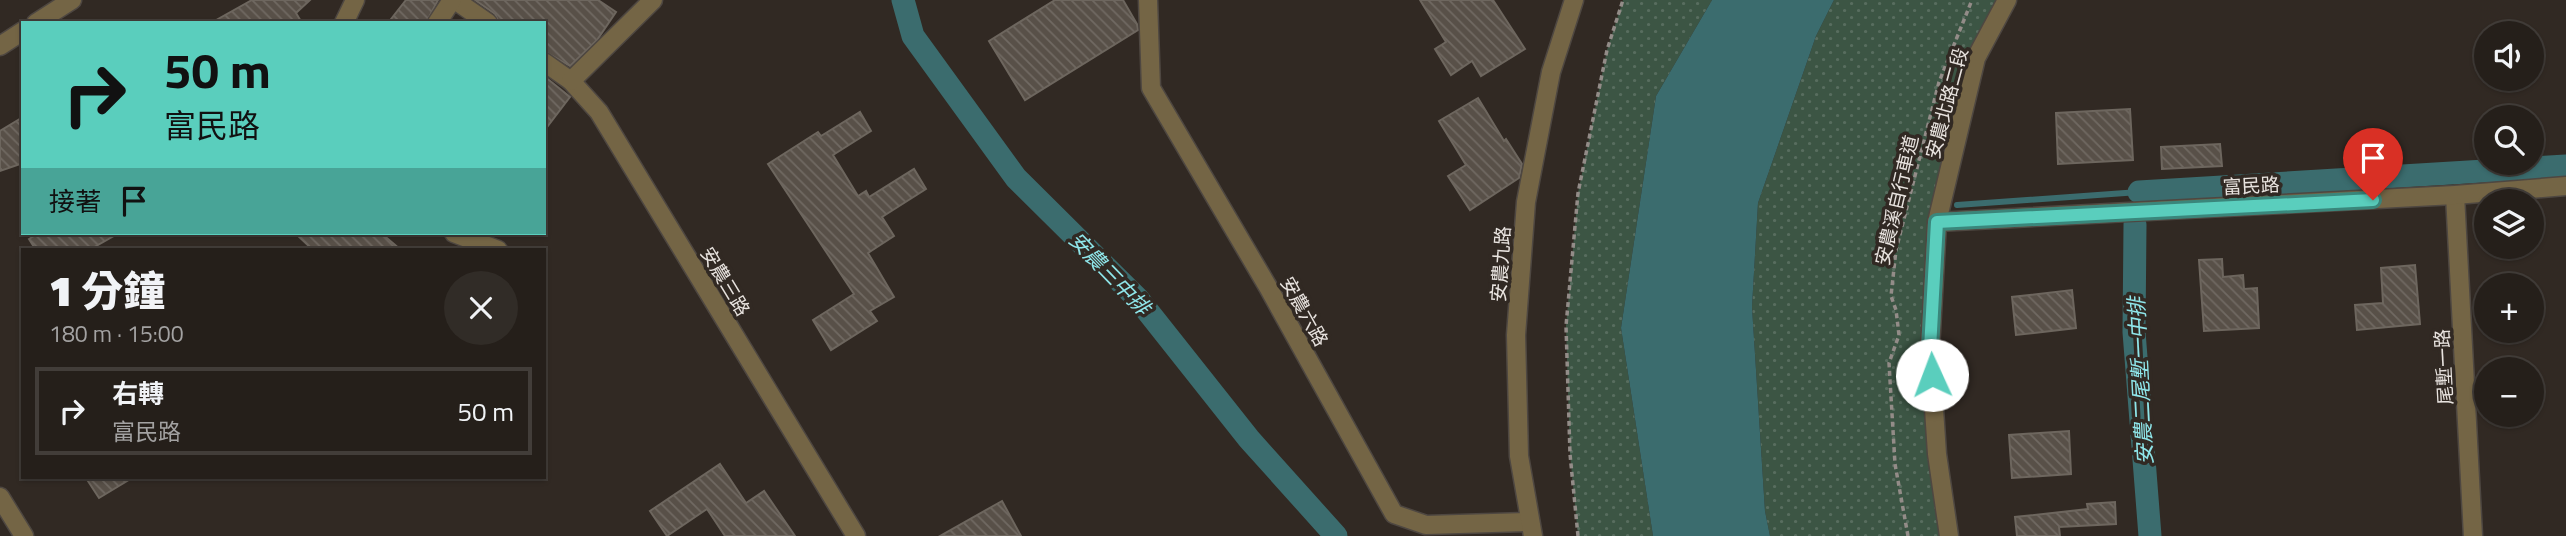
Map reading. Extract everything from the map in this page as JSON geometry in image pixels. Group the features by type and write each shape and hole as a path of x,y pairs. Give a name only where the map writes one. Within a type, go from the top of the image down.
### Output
{"street":[{"path":"39,21 72,0"},
{"path":"345,21 355,0"},
{"path":"438,21 453,0 485,21"},
{"path":"571,81 653,0"},
{"name":"安農六路","path":"1148,0 1151,88 1268,287 1394,514 1426,525 1531,529"},
{"name":"安農九路","path":"1531,529 1519,456 1516,335 1526,202 1551,72 1574,0"},
{"name":"安農北路二段","path":"1949,536 1937,454 1930,349 1937,222 1976,58 2007,0"},
{"path":"0,46 21,32"},
{"name":"安農三路","path":"546,63 571,81 599,112 856,536"},
{"name":"富民路","path":"1937,222 2455,195 2566,186"},
{"name":"尾塹一路","path":"2455,195 2473,536"},
{"path":"461,241 490,248"},
{"path":"0,497 23,536"}],"path":[{"path":"1578,536 1570,454 1566,326 1578,193 1607,50 1623,0"},
{"name":"安農溪自行車道","path":"1908,536 1895,464 1889,363 1899,335 1891,296 1896,250 1939,82 1972,0"}],"green space":[{"path":"1623,0 1712,0 1656,96 1621,328 1653,536 1578,536 1570,454 1566,326 1578,193 1607,50"},
{"path":"1834,0 2007,0 1976,58 1937,222 1930,349 1950,536 1770,536 1765,511 1752,307 1758,203 1816,36"}],"water":[{"path":"1712,0 1834,0 1816,36 1758,203 1752,307 1765,511 1770,536 1653,536 1621,328 1656,96"}],"building":[{"path":"252,0 310,0 296,13 301,21 215,21"},
{"path":"406,0 438,0 427,21 390,21"},
{"path":"475,0 598,0 616,12 597,40 570,66 546,52 546,21 498,21 495,14"},
{"path":"1055,0 1123,0 1138,30 1025,100 989,41"},
{"path":"1420,0 1493,0 1525,49 1481,76 1472,61 1451,75 1435,49 1446,42"},
{"path":"546,78 570,97 546,128"},
{"path":"1478,98 1504,141 1506,139 1522,164 1519,178 1470,210 1448,176 1466,165 1439,121"},
{"path":"2130,109 2133,160 2058,164 2056,113"},
{"path":"860,112 871,131 833,155 858,196 866,191 869,197 914,169 926,189 882,217 894,236 868,253 894,297 870,311 877,321 831,350 813,320 854,294 768,164 818,132 821,136"},
{"path":"21,118 21,164 0,171 0,131"},
{"path":"2220,144 2222,166 2162,169 2161,147"},
{"path":"36,235 115,235 93,248 35,248 29,239"},
{"path":"297,235 383,235 399,248 311,248"},
{"path":"2222,259 2223,277 2243,275 2244,289 2257,288 2259,328 2204,331 2199,260"},
{"path":"2415,265 2420,324 2357,330 2355,305 2383,303 2381,268"},
{"path":"2072,290 2076,328 2016,335 2012,297"},
{"path":"2069,431 2071,474 2012,478 2009,435"},
{"path":"720,464 746,503 764,491 795,536 725,536 707,509 667,536 650,511"},
{"path":"87,479 130,479 99,498"},
{"path":"1002,501 1021,536 940,536"},
{"path":"2115,502 2116,524 2059,527 2060,536 2017,536 2015,517 2088,509 2087,504"}],"waterway":[{"name":"安農三中排","path":"903,0 913,36 1016,178 1138,299 1249,439 1336,536"},
{"name":"安農二尾塹一中排","path":"2139,192 2566,166"},
{"path":"1957,205 2139,192"},
{"name":"安農二尾塹一中排","path":"2135,225 2134,332 2150,536"}],"route":[{"path":"1932,375 1930,349 1937,222 2373,200"}]}
